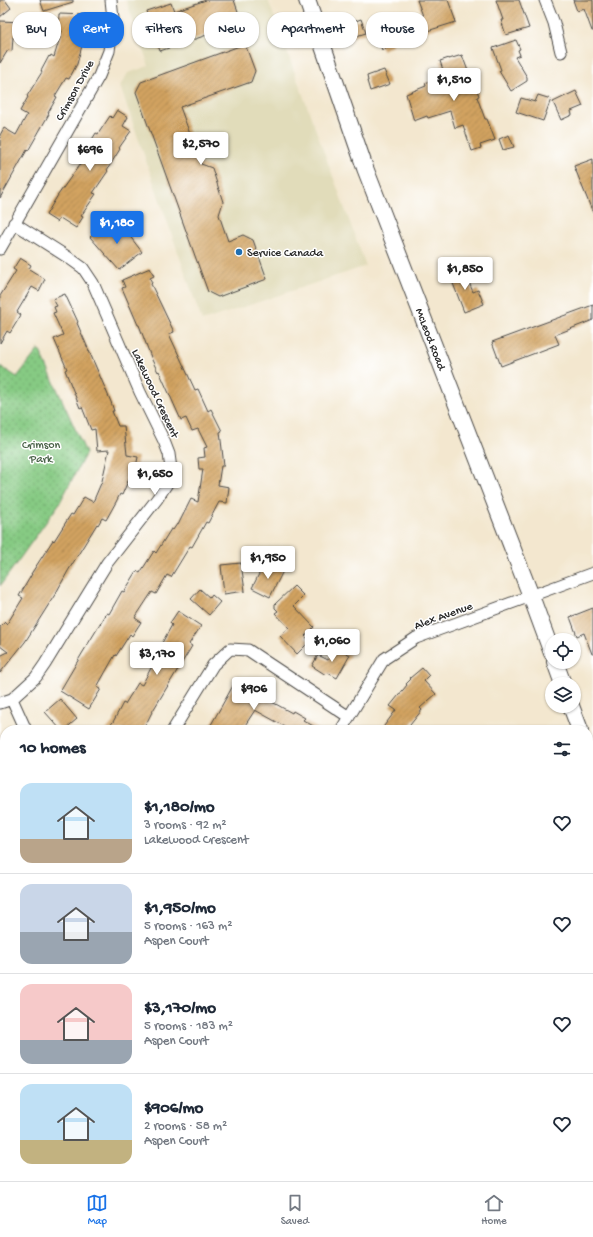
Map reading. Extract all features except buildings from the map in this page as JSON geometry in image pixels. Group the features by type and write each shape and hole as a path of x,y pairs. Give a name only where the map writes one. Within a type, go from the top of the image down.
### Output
{"main road":[{"name":"McLeod Road","path":"307,0 365,168 545,634"},
{"path":"574,713 578,725"}],"street":[{"name":"Crimson Drive","path":"0,248 99,76 109,51 113,19 111,0"},
{"path":"545,0 554,23 561,52"},
{"name":"Lakewood Crescent","path":"0,703 12,699 36,677 107,563 168,482 171,469 169,454 164,441 140,392 93,283 83,268 14,223"},
{"name":"Alex Avenue","path":"344,725 384,659 416,638 593,573"},
{"path":"175,725 213,665 230,649 248,650 349,717"},
{"path":"12,699 24,725"}],"shaded area":[{"path":"126,0 268,0 272,12 267,12 267,48 286,48 366,266 202,321 120,86 128,73 149,66 143,48 196,48 196,12 132,12 132,17"}],"green space":[{"name":"Crimson Park","path":"39,349 86,453 59,504 0,586 0,366 17,377"}],"place":[{"name":"Service Canada","path":"239,252"}]}
